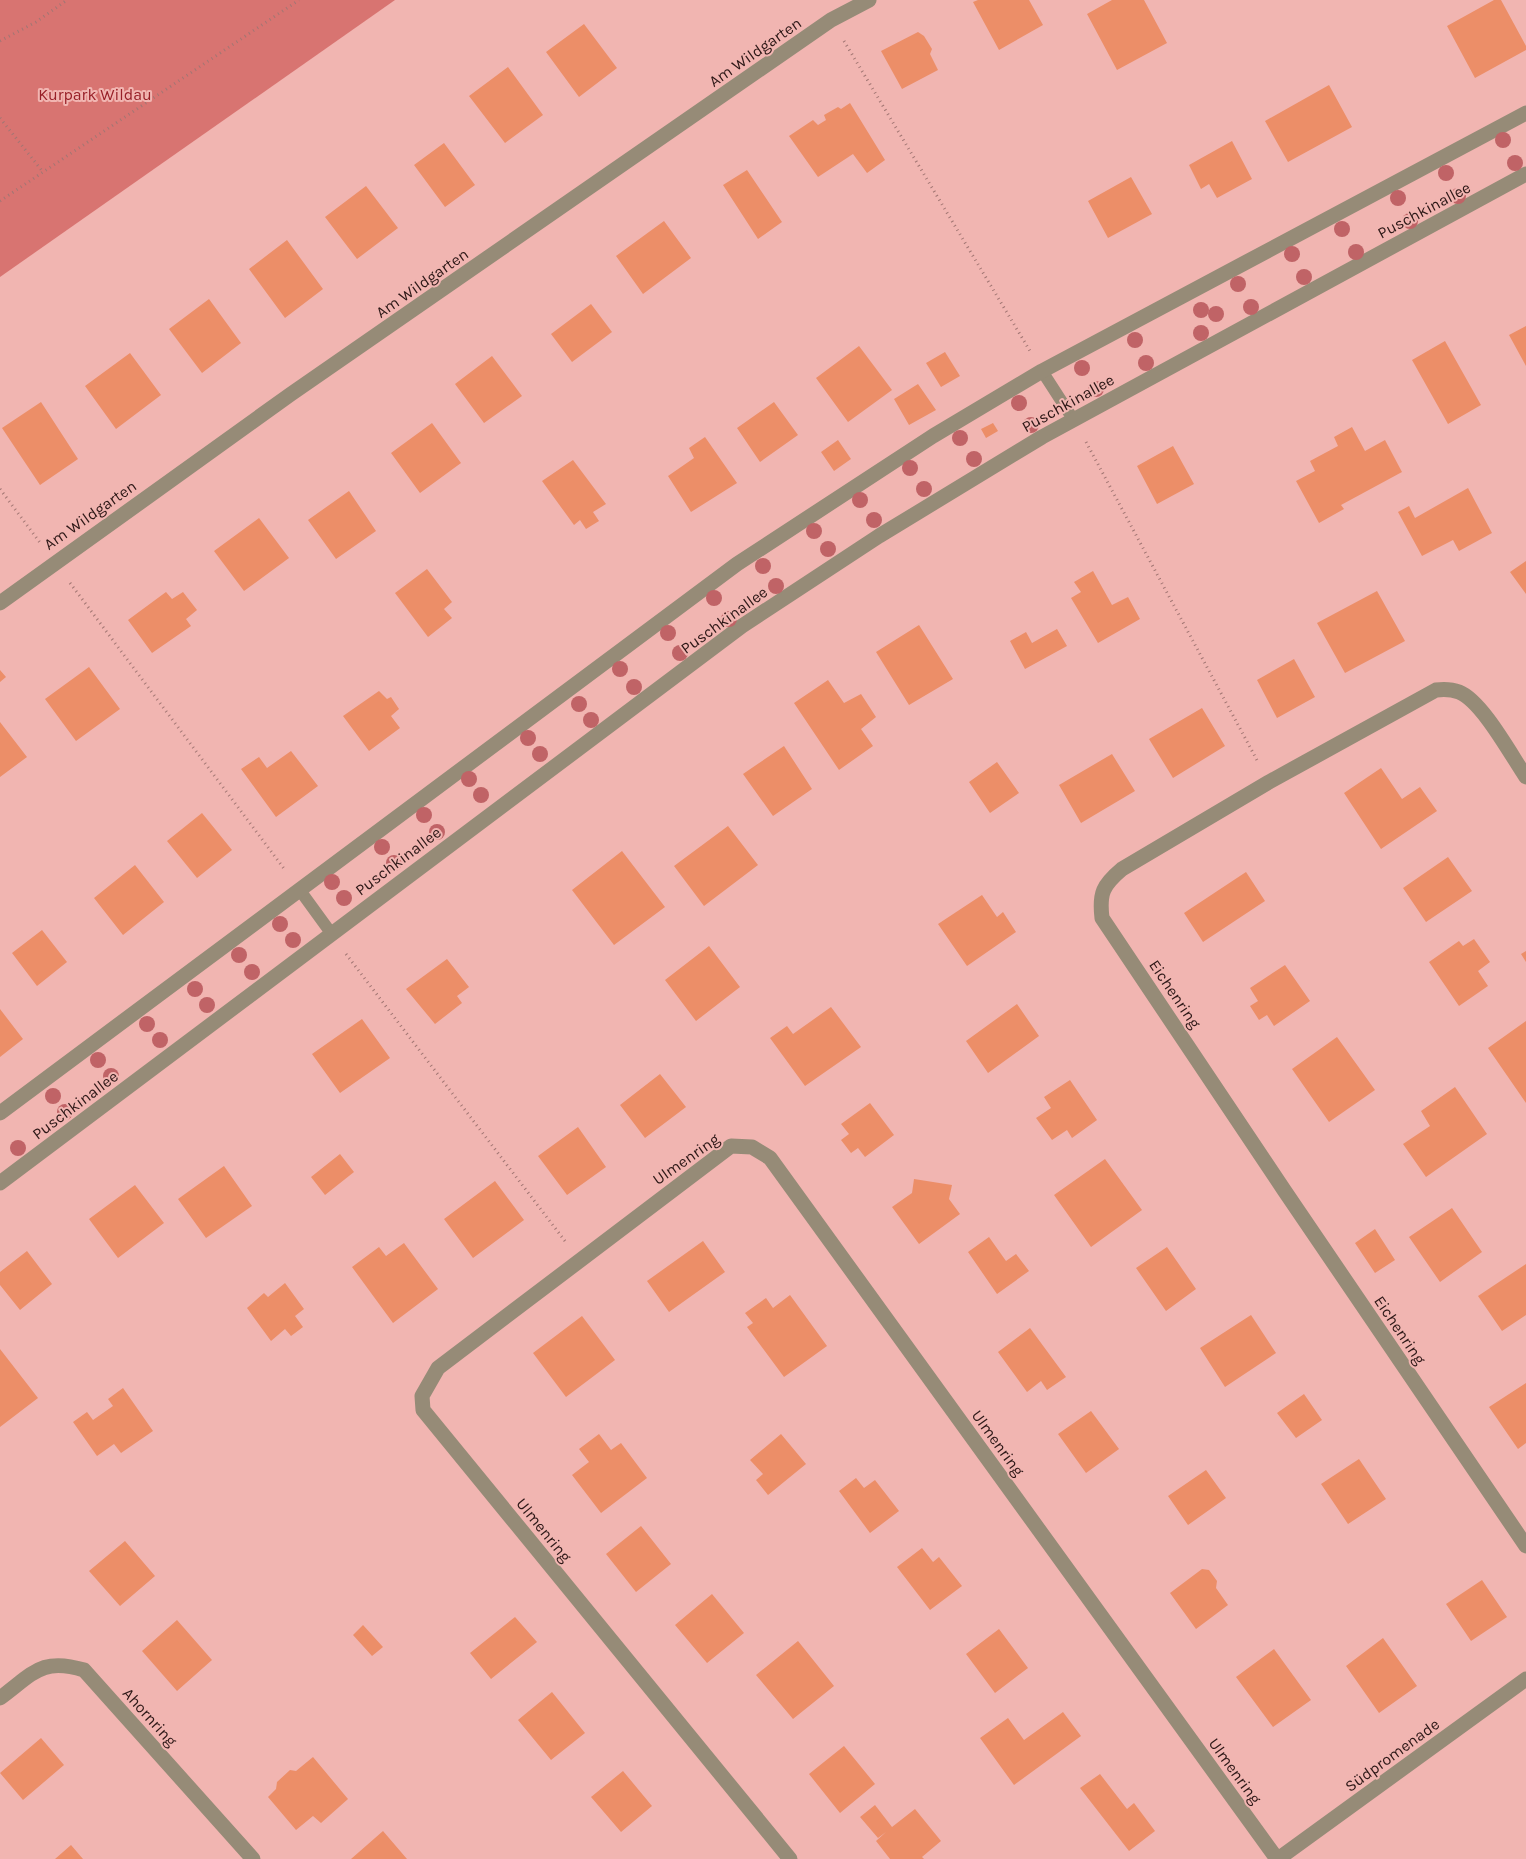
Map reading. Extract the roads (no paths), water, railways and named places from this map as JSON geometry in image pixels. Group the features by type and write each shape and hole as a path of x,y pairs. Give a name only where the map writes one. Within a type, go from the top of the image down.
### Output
{"street":[{"name":"Am Wildgarten","path":"0,603 54,562 303,386 831,20 869,0"},
{"path":"0,1113 737,564 933,436 1042,370 1526,113"},
{"name":"Puschkinallee","path":"0,1183 330,933 742,626 909,516 1073,419 1526,174"},
{"name":"Eichenring","path":"1526,777 1478,706 1460,692 1451,689 1430,692 1269,782 1122,869 1109,880 1100,901 1102,918 1526,1546"},
{"name":"Ulmenring","path":"790,1859 423,1410 422,1396 438,1368 731,1146 752,1147 770,1158 1277,1859"},
{"name":"Ahornring","path":"0,1698 42,1667 64,1664 84,1670 253,1859"},
{"name":"Südpromenade","path":"1277,1859 1526,1679"}],"lane":[{"path":"1042,370 1073,419"},
{"path":"299,889 330,933"}],"park label":[{"name":"Kurpark Wildau","path":"95,94"}]}
